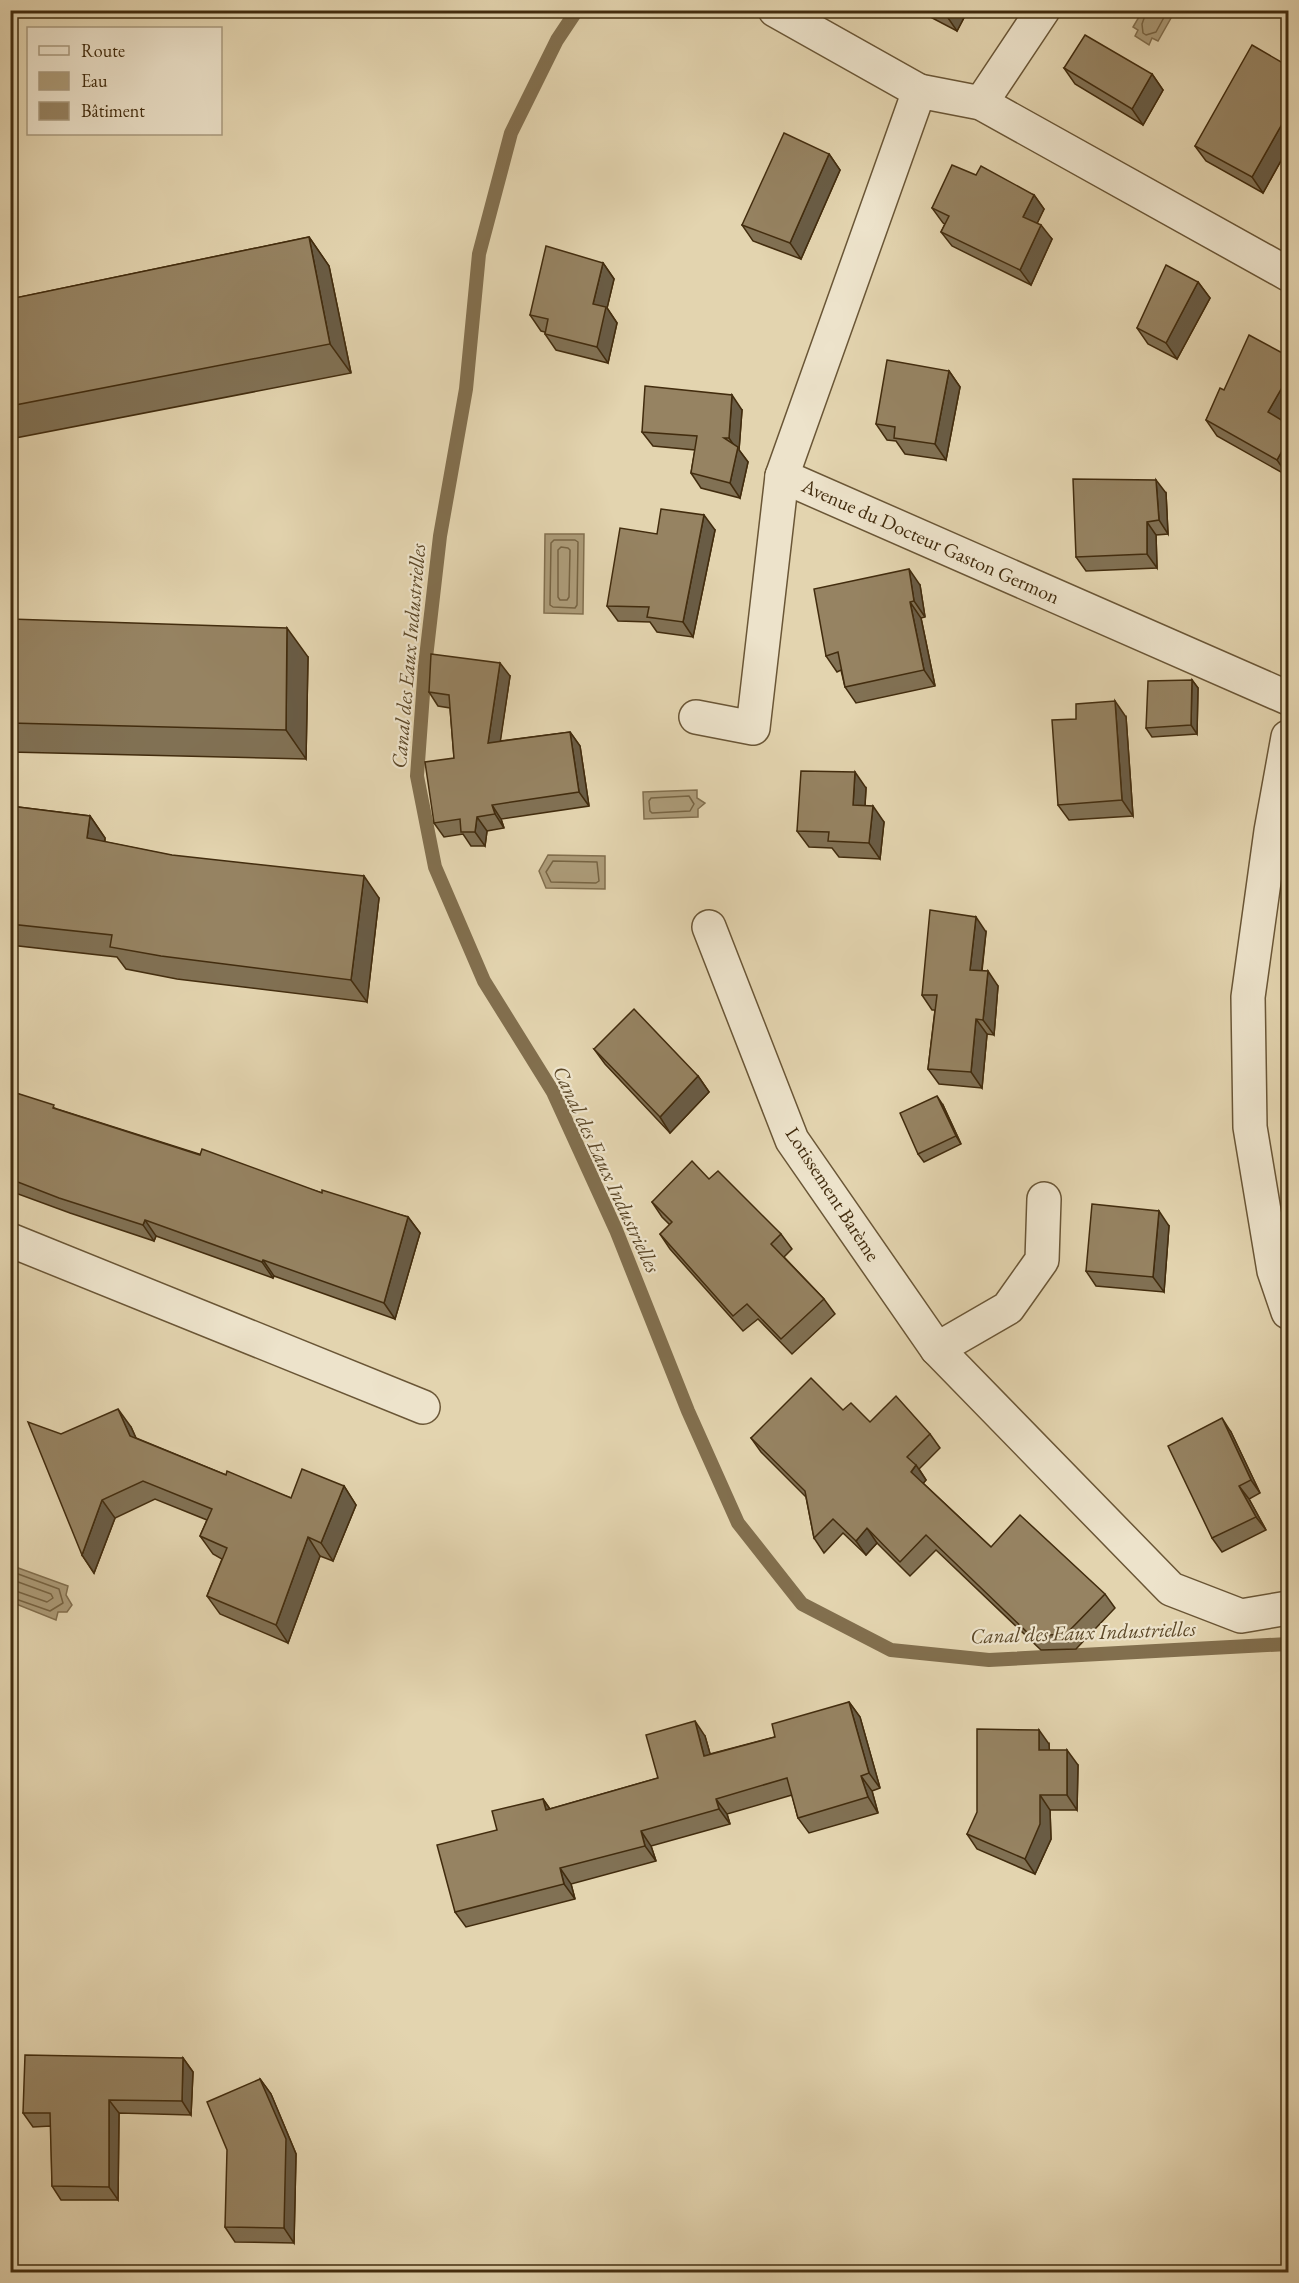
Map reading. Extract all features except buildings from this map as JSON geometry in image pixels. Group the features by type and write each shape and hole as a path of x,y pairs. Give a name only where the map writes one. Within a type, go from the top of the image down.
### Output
{"street":[{"path":"775,10 919,91 981,103 1288,274"},
{"path":"981,103 1043,10"},
{"name":"Avenue du Docteur Gaston Germon","path":"919,91 783,476 1288,698"},
{"path":"696,717 753,728 783,476"},
{"path":"1288,737 1271,831 1248,997 1250,1127 1274,1271 1288,1312"},
{"name":"Lotissement Barème","path":"709,927 792,1140 937,1349 1171,1589 1241,1617 1288,1608"},
{"path":"937,1349 1008,1308 1042,1260 1044,1199"},
{"path":"10,1240 423,1407"}],"water":[{"path":"1143,10 1175,11 1158,41 1152,38 1149,45 1135,36 1138,30 1133,27"},
{"path":"545,534 584,534 583,614 544,613"},
{"path":"697,790 697,798 705,803 698,809 698,817 644,819 643,792"},
{"path":"548,855 605,856 605,889 546,888 539,871"},
{"path":"10,1565 68,1586 66,1595 72,1605 67,1612 58,1612 56,1620 11,1602"}],"waterway":[{"name":"Canal des Eaux Industrielles","path":"577,10 557,40 511,133 479,254 466,389 440,536 425,666 417,776 435,867 484,981 553,1092 616,1230 688,1411 738,1523 802,1604 891,1650 989,1660 1288,1644"}]}
